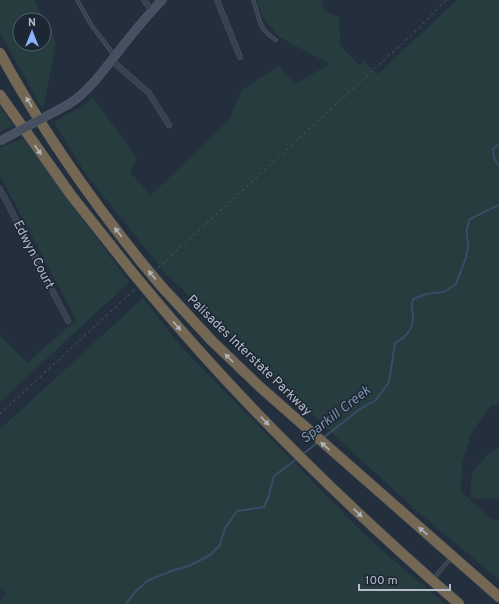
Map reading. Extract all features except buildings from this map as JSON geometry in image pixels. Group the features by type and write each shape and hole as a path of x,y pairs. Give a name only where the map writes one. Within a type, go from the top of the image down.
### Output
{"highway":[{"name":"Palisades Interstate Parkway","path":"0,53 60,152 98,206 162,287 212,341 260,387 499,597"},
{"path":"0,95 71,195 132,272 211,364 288,445 368,523 459,604"}],"main road":[{"path":"0,141 69,104 88,88 162,0"}],"street":[{"path":"144,0 152,11"},
{"path":"217,0 240,57"},
{"path":"113,58 149,92 169,125"},
{"name":"Edwyn Court","path":"0,189 68,321"}],"lane":[{"path":"77,0 113,58"},
{"path":"253,0 259,23 263,30 276,40"},
{"path":"432,580 453,556"}],"path":[{"path":"158,269 420,27 446,0"},
{"path":"0,414 140,285"}],"green space":[{"path":"0,0 34,0 40,12 12,12 12,52 52,52 52,35 56,43 43,110 0,33"},
{"path":"257,0 321,0 324,11 339,17 340,45 359,65 364,62 378,74 457,0 499,0 499,405 491,405 471,434 462,464 461,491 491,519 499,520 499,580 417,511 336,437 167,275 87,176 54,122 93,98 137,158 130,172 151,195 229,120 242,90 278,66 295,84 330,64 279,37 262,16"},
{"path":"0,106 13,126 0,132"},
{"path":"23,138 129,282 0,402 0,335 27,363 76,320 0,175 0,148"},
{"path":"143,298 182,348 369,539 445,604 0,604 0,600 6,593 0,587 0,429"},
{"path":"499,448 499,499 470,498 472,473 489,453"}],"waterway":[{"name":"Sparkill Creek","path":"499,144 493,149 494,158 499,166"},
{"name":"Sparkill Creek","path":"323,438 360,409 376,400 389,382 395,343 403,338 411,328 413,320 413,299 426,294 444,292 456,284 467,252 467,231 470,219 499,205"},
{"name":"Sparkill Creek","path":"303,454 318,442"},
{"name":"Sparkill Creek","path":"126,604 134,593 147,581 174,570 189,566 210,555 220,545 225,528 237,511 264,507 274,476 298,458"}]}
